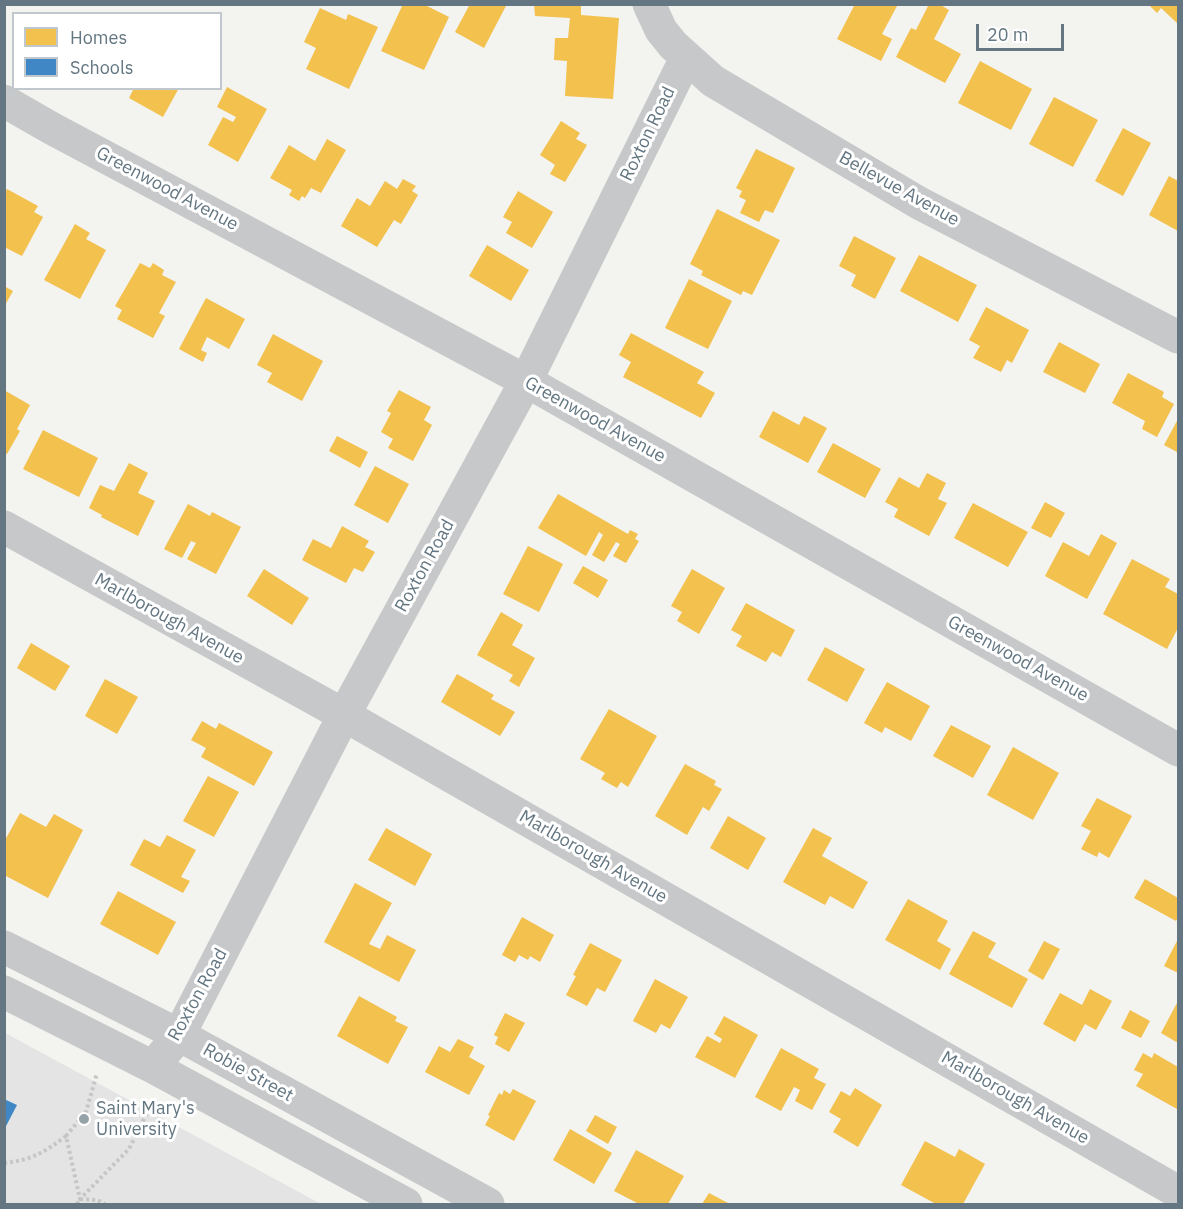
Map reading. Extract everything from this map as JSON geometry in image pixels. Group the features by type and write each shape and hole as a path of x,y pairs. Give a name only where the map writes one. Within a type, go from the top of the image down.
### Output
{"street":[{"name":"Bellevue Avenue","path":"649,4 661,30 686,58 713,81 920,203 1179,338"},
{"name":"Roxton Road","path":"154,1081 344,715 526,381 686,58"},
{"name":"Greenwood Avenue","path":"4,101 526,381 1179,750"},
{"name":"Marlborough Avenue","path":"4,527 344,715 1179,1192"},
{"name":"Robie Street","path":"4,947 179,1035 488,1204"},
{"path":"4,992 154,1081 406,1204"}],"path":[{"path":"4,1163 23,1161 44,1152 66,1136 86,1112 99,1066"},
{"path":"76,1204 129,1149 154,1081"},
{"path":"66,1136 80,1199"},
{"path":"80,1199 97,1200 105,1204"}],"shaded area":[{"name":"Saint Mary's University","path":"5,1033 321,1204 5,1204"}],"building: Homes":[{"path":"403,4 423,4 449,17 424,70 381,51"},
{"path":"470,4 507,4 484,48 455,32"},
{"path":"534,4 581,4 581,15 619,18 613,99 565,96 567,61 554,60 555,38 568,38 570,18 535,16"},
{"path":"855,4 897,6 882,34 892,39 881,61 837,39"},
{"path":"929,4 939,4 949,10 934,39 961,54 945,83 896,57 911,28 916,30"},
{"path":"1148,4 1178,4 1178,24 1161,8 1157,13"},
{"path":"320,8 346,20 348,14 378,27 349,89 306,69 316,48 304,42"},
{"path":"980,61 1032,89 1011,130 958,103"},
{"path":"227,87 267,109 238,162 208,145 223,117 233,122 236,117 217,107"},
{"path":"133,90 178,90 163,117 129,98"},
{"path":"1054,97 1098,120 1073,167 1029,144"},
{"path":"561,121 580,133 576,139 587,145 565,182 550,174 555,165 540,155"},
{"path":"1123,128 1151,143 1123,196 1095,181"},
{"path":"327,139 346,150 321,193 311,188 305,198 302,196 299,201 289,195 292,190 270,178 289,145 315,161"},
{"path":"756,149 795,168 773,213 765,210 759,222 740,213 746,200 739,197 742,191 736,188"},
{"path":"1169,176 1178,181 1178,231 1149,215"},
{"path":"403,179 416,186 412,191 418,195 401,224 394,220 377,247 341,226 357,198 370,206 385,181 397,189"},
{"path":"7,189 38,206 34,212 43,217 22,256 4,247 4,194"},
{"path":"518,191 553,212 532,248 506,233 512,222 503,217"},
{"path":"717,209 780,240 752,295 743,291 741,295 701,275 703,271 690,264"},
{"path":"75,224 90,233 86,239 106,250 80,299 44,280"},
{"path":"854,236 896,258 875,299 851,286 856,275 839,266"},
{"path":"487,245 529,270 511,301 469,276"},
{"path":"919,255 977,285 958,322 900,291"},
{"path":"140,263 150,268 153,263 164,270 162,275 176,282 159,313 165,316 153,338 117,319 122,310 115,306"},
{"path":"689,279 732,301 708,349 665,328"},
{"path":"4,286 13,291 4,307"},
{"path":"206,298 245,319 229,349 207,337 201,350 207,353 203,362 179,349"},
{"path":"986,307 1029,330 1012,363 1007,360 1001,372 973,358 980,346 969,340"},
{"path":"631,333 704,372 697,383 715,393 701,418 623,377 631,362 619,355"},
{"path":"273,334 323,361 302,401 267,382 272,373 257,365"},
{"path":"1059,342 1100,364 1085,393 1043,372"},
{"path":"1128,373 1164,392 1162,397 1174,404 1157,437 1142,429 1145,421 1112,403"},
{"path":"4,390 30,405 17,429 20,431 7,454 4,453"},
{"path":"399,390 431,407 424,420 432,425 413,461 388,448 393,439 381,432 391,413 387,411"},
{"path":"773,411 799,425 804,416 827,428 808,463 759,437"},
{"path":"1178,419 1178,450 1177,452 1164,445"},
{"path":"43,430 98,458 79,497 23,469"},
{"path":"337,436 368,452 360,468 329,451"},
{"path":"833,443 881,469 865,498 817,472"},
{"path":"129,463 148,473 138,493 155,501 138,536 101,517 102,515 89,508 100,485 114,491"},
{"path":"375,466 409,484 388,523 354,505"},
{"path":"927,473 946,483 938,499 947,503 929,536 894,517 898,509 885,502 899,477 919,488"},
{"path":"558,494 628,534 630,530 638,534 635,539 639,541 626,563 613,556 620,544 616,542 604,562 592,555 603,535 599,532 586,556 538,528"},
{"path":"1045,502 1065,513 1051,538 1031,528"},
{"path":"973,503 1028,532 1008,567 954,538"},
{"path":"188,504 210,516 212,512 241,527 216,574 187,559 196,543 191,541 182,558 164,549"},
{"path":"342,526 369,541 365,547 375,552 363,572 354,568 346,583 302,560 313,539 331,548"},
{"path":"1101,534 1117,543 1087,599 1045,576 1063,542 1089,556"},
{"path":"528,546 563,564 539,612 503,594"},
{"path":"1132,559 1170,579 1165,587 1178,594 1178,628 1167,649 1103,614"},
{"path":"583,566 608,580 598,598 573,583"},
{"path":"264,569 309,598 292,625 247,596"},
{"path":"692,569 725,588 699,634 677,621 682,612 671,606"},
{"path":"746,603 795,630 781,657 772,652 766,662 736,646 742,636 731,630"},
{"path":"501,612 523,625 512,645 535,658 519,687 509,681 513,675 477,655"},
{"path":"31,643 70,666 55,691 17,668"},
{"path":"825,647 865,669 847,702 807,680"},
{"path":"457,674 494,695 491,699 515,712 500,736 441,702"},
{"path":"105,679 138,697 117,734 85,716"},
{"path":"887,682 930,706 911,741 885,727 882,733 864,723"},
{"path":"609,709 657,736 628,787 621,782 617,788 601,779 605,773 580,759"},
{"path":"202,721 216,729 219,723 273,752 254,786 201,757 206,748 191,740"},
{"path":"951,725 991,746 973,778 933,756"},
{"path":"1013,747 1059,773 1033,820 987,795"},
{"path":"685,764 716,781 714,785 722,789 709,811 703,807 687,835 655,816"},
{"path":"208,776 239,792 214,837 183,821"},
{"path":"1097,798 1132,816 1109,858 1099,852 1097,857 1081,849 1091,831 1081,826"},
{"path":"20,813 46,827 54,814 83,830 48,898 4,875 4,842"},
{"path":"728,816 766,838 748,870 710,848"},
{"path":"386,828 432,854 415,886 368,860"},
{"path":"813,828 832,838 822,856 868,882 853,909 830,896 825,905 783,882"},
{"path":"167,835 196,850 181,877 190,881 183,893 130,865 144,839 160,847"},
{"path":"1145,879 1178,898 1176,921 1134,898"},
{"path":"355,883 392,903 369,944 380,949 387,935 416,950 399,982 324,942"},
{"path":"118,891 176,922 158,955 100,924"},
{"path":"908,899 948,921 937,941 951,949 940,970 885,940"},
{"path":"522,917 554,935 540,962 530,956 528,960 519,955 515,962 502,955"},
{"path":"973,931 996,943 988,957 1028,979 1012,1008 949,974"},
{"path":"1178,939 1178,973 1164,966"},
{"path":"1044,941 1060,949 1043,980 1028,971"},
{"path":"590,943 622,960 605,992 597,988 587,1006 566,995 576,976 573,975"},
{"path":"655,979 688,997 670,1029 661,1024 656,1033 633,1021"},
{"path":"1090,989 1112,1001 1096,1030 1085,1024 1075,1042 1043,1024 1060,993 1082,1005"},
{"path":"359,996 397,1017 395,1021 408,1027 388,1064 337,1036"},
{"path":"1178,1001 1178,1043 1161,1033"},
{"path":"1130,1010 1150,1021 1141,1038 1121,1028"},
{"path":"505,1013 525,1023 509,1052 495,1044 498,1037 494,1035"},
{"path":"724,1016 758,1035 735,1078 695,1057 707,1036 720,1043 722,1039 714,1034"},
{"path":"458,1039 474,1047 469,1057 485,1066 469,1095 425,1072 439,1046 450,1052"},
{"path":"781,1048 819,1069 814,1078 826,1084 812,1110 795,1101 800,1090 794,1087 781,1111 755,1097"},
{"path":"1143,1053 1152,1058 1154,1053 1178,1067 1177,1109 1136,1086 1143,1074 1134,1070"},
{"path":"855,1088 882,1105 858,1147 833,1132 841,1119 829,1112 841,1091 850,1096"},
{"path":"513,1089 536,1101 514,1141 485,1125 499,1093 502,1095 504,1090 510,1094"},
{"path":"595,1115 617,1127 608,1144 586,1131"},
{"path":"570,1129 612,1153 594,1184 553,1160"},
{"path":"925,1141 955,1157 959,1149 985,1164 963,1204 936,1204 901,1185"},
{"path":"636,1150 684,1176 668,1204 639,1204 614,1191"},
{"path":"709,1193 730,1204 702,1204"}],"building: Schools":[{"path":"4,1099 17,1105 4,1130"}],"place":[{"name":"Saint Mary's University","path":"84,1119"}]}
